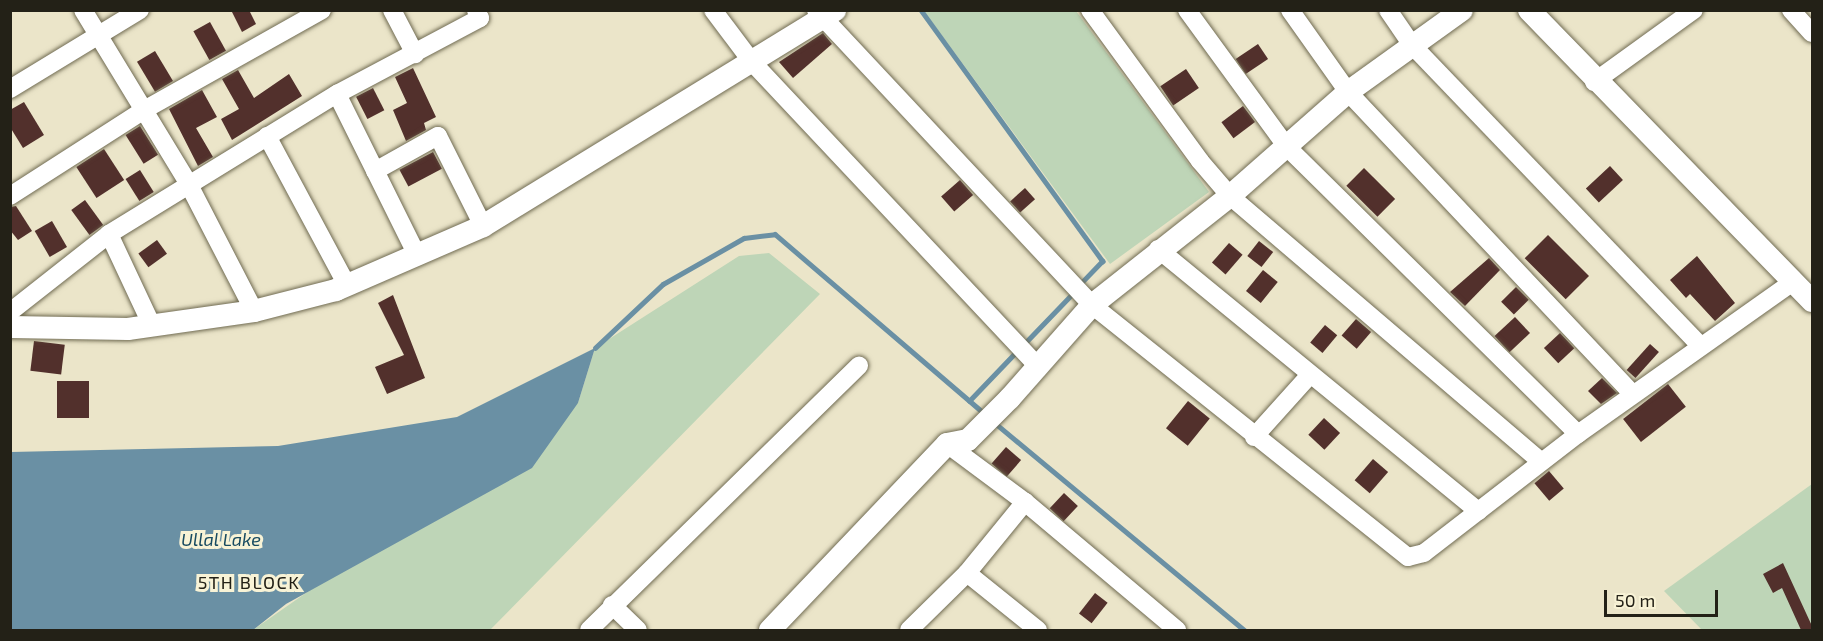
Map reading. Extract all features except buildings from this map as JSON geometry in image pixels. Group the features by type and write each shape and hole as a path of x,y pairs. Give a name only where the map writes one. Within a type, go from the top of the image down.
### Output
{"street":[{"path":"83,10 188,183 254,311"},
{"path":"10,89 140,10"},
{"path":"10,196 144,110 322,10"},
{"path":"392,10 415,54"},
{"path":"10,312 109,234 188,183 337,94 480,18 476,10"},
{"path":"712,10 752,62 1038,367"},
{"path":"1090,10 1200,161 1230,196 1541,462"},
{"path":"1187,10 1286,146 1578,434"},
{"path":"1290,10 1348,92 1633,394"},
{"path":"1388,10 1412,45 1701,346"},
{"path":"770,630 947,444 968,440 1038,367 1092,305 1158,249 1230,196 1348,92 1462,10"},
{"path":"1529,10 1594,82 1812,301"},
{"path":"1791,10 1812,33"},
{"path":"1594,82 1691,11"},
{"path":"10,327 152,326 254,311 346,285 483,226 752,62 824,13 1092,305 1254,437 1408,557 1424,553 1578,434 1793,282"},
{"path":"337,94 417,255"},
{"path":"267,136 346,285"},
{"path":"375,171 438,136 483,226"},
{"path":"109,234 152,326"},
{"path":"1158,249 1309,376 1478,511"},
{"path":"589,630 859,366"},
{"path":"1254,437 1309,376"},
{"path":"947,444 1025,502 1174,630"},
{"path":"919,628 1025,502"},
{"path":"967,573 1038,630"},
{"path":"612,605 638,630"}],"green space":[{"path":"924,11 1076,11 1209,192 1110,264"},
{"path":"769,253 820,294 490,630 253,630 578,403 595,348 739,256"},
{"path":"1812,484 1812,630 1702,630 1664,591"}],"water":[{"name":"Ullal Lake","path":"595,348 578,403 532,468 286,604 253,630 11,630 11,452 278,446 457,417"}],"waterway":[{"path":"921,10 1103,261 1079,286"},
{"path":"595,348 663,284 744,238 775,234 984,413"},
{"path":"1023,345 1073,293"},
{"path":"969,401 1017,351"},
{"path":"995,423 1244,630"}],"district":[{"name":"5TH BLOCK","path":"249,582"}]}
